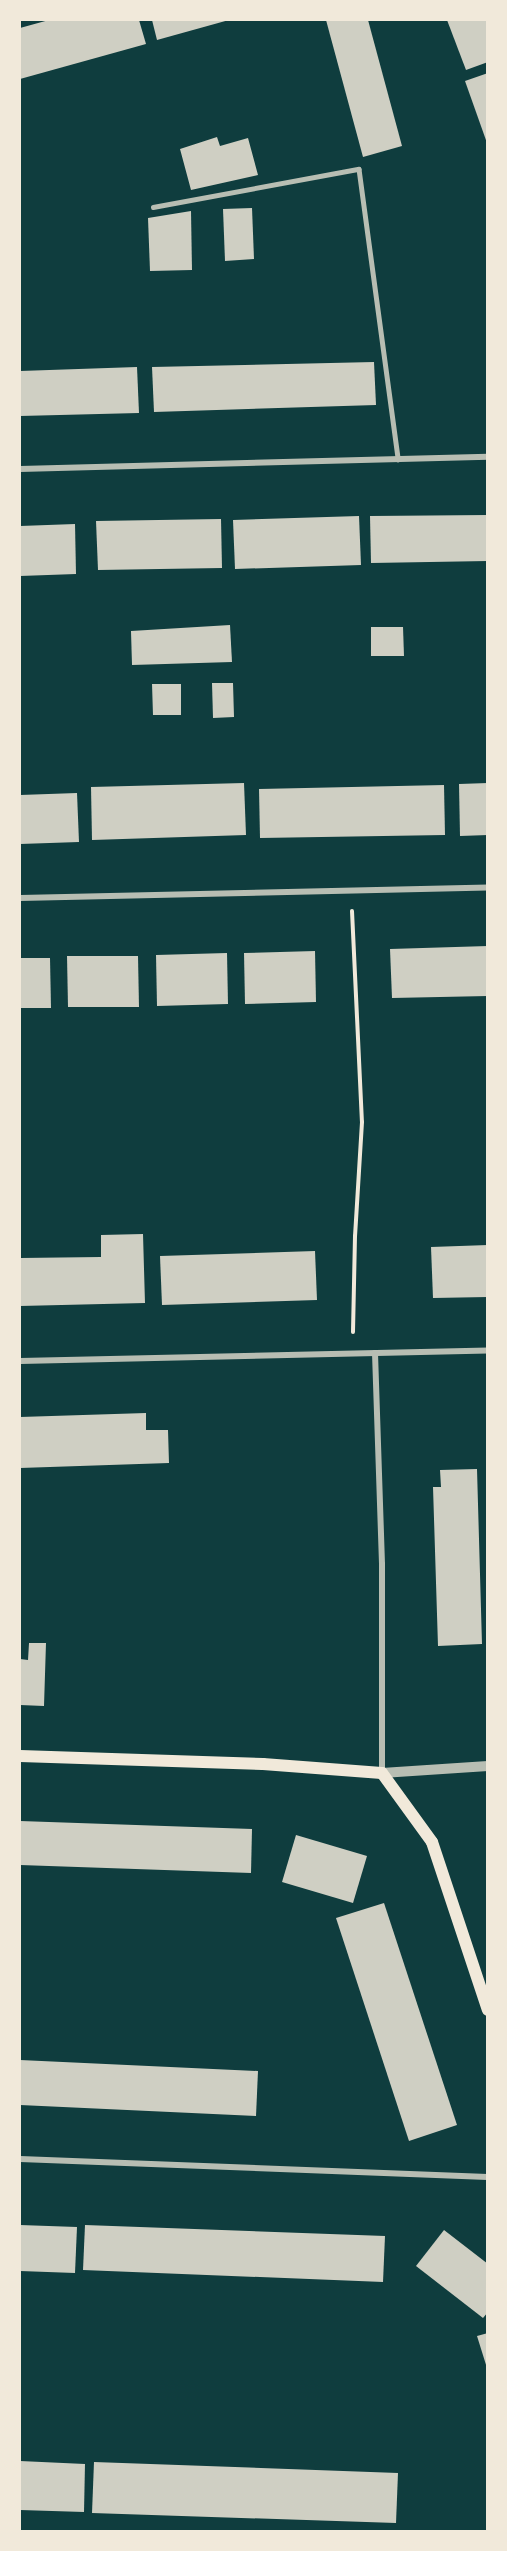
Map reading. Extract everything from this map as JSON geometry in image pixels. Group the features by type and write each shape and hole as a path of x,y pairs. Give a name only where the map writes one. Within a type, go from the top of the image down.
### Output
{"main road":[{"path":"20,1756 263,1764 382,1773 432,1842 488,2010"}],"street":[{"path":"20,469 488,457"},
{"path":"20,898 488,887"},
{"path":"20,1361 488,1350"},
{"path":"375,1353 382,1564 382,1773 488,1766"},
{"path":"20,2159 488,2176"}],"lane":[{"path":"153,207 359,169 398,459"}],"path":[{"path":"351,890 362,1122 352,1313 354,1354"}],"building":[{"path":"49,20 139,20 146,44 20,79 20,28"},
{"path":"152,20 229,20 157,40"},
{"path":"326,20 368,20 402,146 363,157"},
{"path":"447,20 488,20 488,62 466,70"},
{"path":"488,73 488,143 487,143 465,81"},
{"path":"217,137 220,146 248,138 258,175 191,190 180,149"},
{"path":"252,208 254,259 225,261 223,209"},
{"path":"191,211 192,270 150,271 148,218"},
{"path":"374,362 376,405 154,412 152,367"},
{"path":"137,367 139,413 20,416 20,371"},
{"path":"488,515 488,561 371,563 370,516"},
{"path":"359,516 361,565 235,569 233,520"},
{"path":"221,519 222,568 98,570 96,521"},
{"path":"75,524 76,574 20,576 20,526"},
{"path":"230,625 232,662 132,665 131,631"},
{"path":"371,627 403,627 404,656 371,656"},
{"path":"212,683 233,683 234,717 213,718"},
{"path":"152,684 181,684 181,715 153,715"},
{"path":"244,783 246,835 92,840 91,787"},
{"path":"488,783 488,835 460,836 459,784"},
{"path":"444,785 445,835 260,838 259,789"},
{"path":"77,793 79,842 20,844 20,795"},
{"path":"488,946 488,996 392,998 390,949"},
{"path":"315,951 316,1002 245,1004 244,953"},
{"path":"227,953 228,1004 157,1006 156,955"},
{"path":"67,956 138,956 139,1007 68,1007"},
{"path":"20,958 50,958 51,1008 20,1008"},
{"path":"143,1234 145,1303 20,1306 20,1258 101,1257 101,1235"},
{"path":"488,1245 488,1297 433,1298 431,1247"},
{"path":"315,1251 317,1300 162,1305 160,1256"},
{"path":"146,1413 146,1430 168,1430 169,1463 20,1468 20,1417"},
{"path":"477,1469 482,1644 438,1646 433,1487 441,1487 440,1470"},
{"path":"29,1643 46,1643 44,1706 20,1705 20,1659 28,1660"},
{"path":"20,1821 252,1829 251,1873 20,1865"},
{"path":"296,1835 367,1856 353,1903 282,1882"},
{"path":"384,1903 457,2125 409,2141 336,1918"},
{"path":"20,2060 258,2071 256,2116 20,2105"},
{"path":"20,2225 77,2227 75,2273 20,2271"},
{"path":"85,2225 385,2236 383,2282 83,2270"},
{"path":"444,2230 488,2264 488,2312 483,2318 416,2266"},
{"path":"488,2333 488,2368 487,2368 477,2336"},
{"path":"20,2461 85,2464 84,2512 20,2510"},
{"path":"94,2462 398,2473 396,2523 92,2513"}]}
